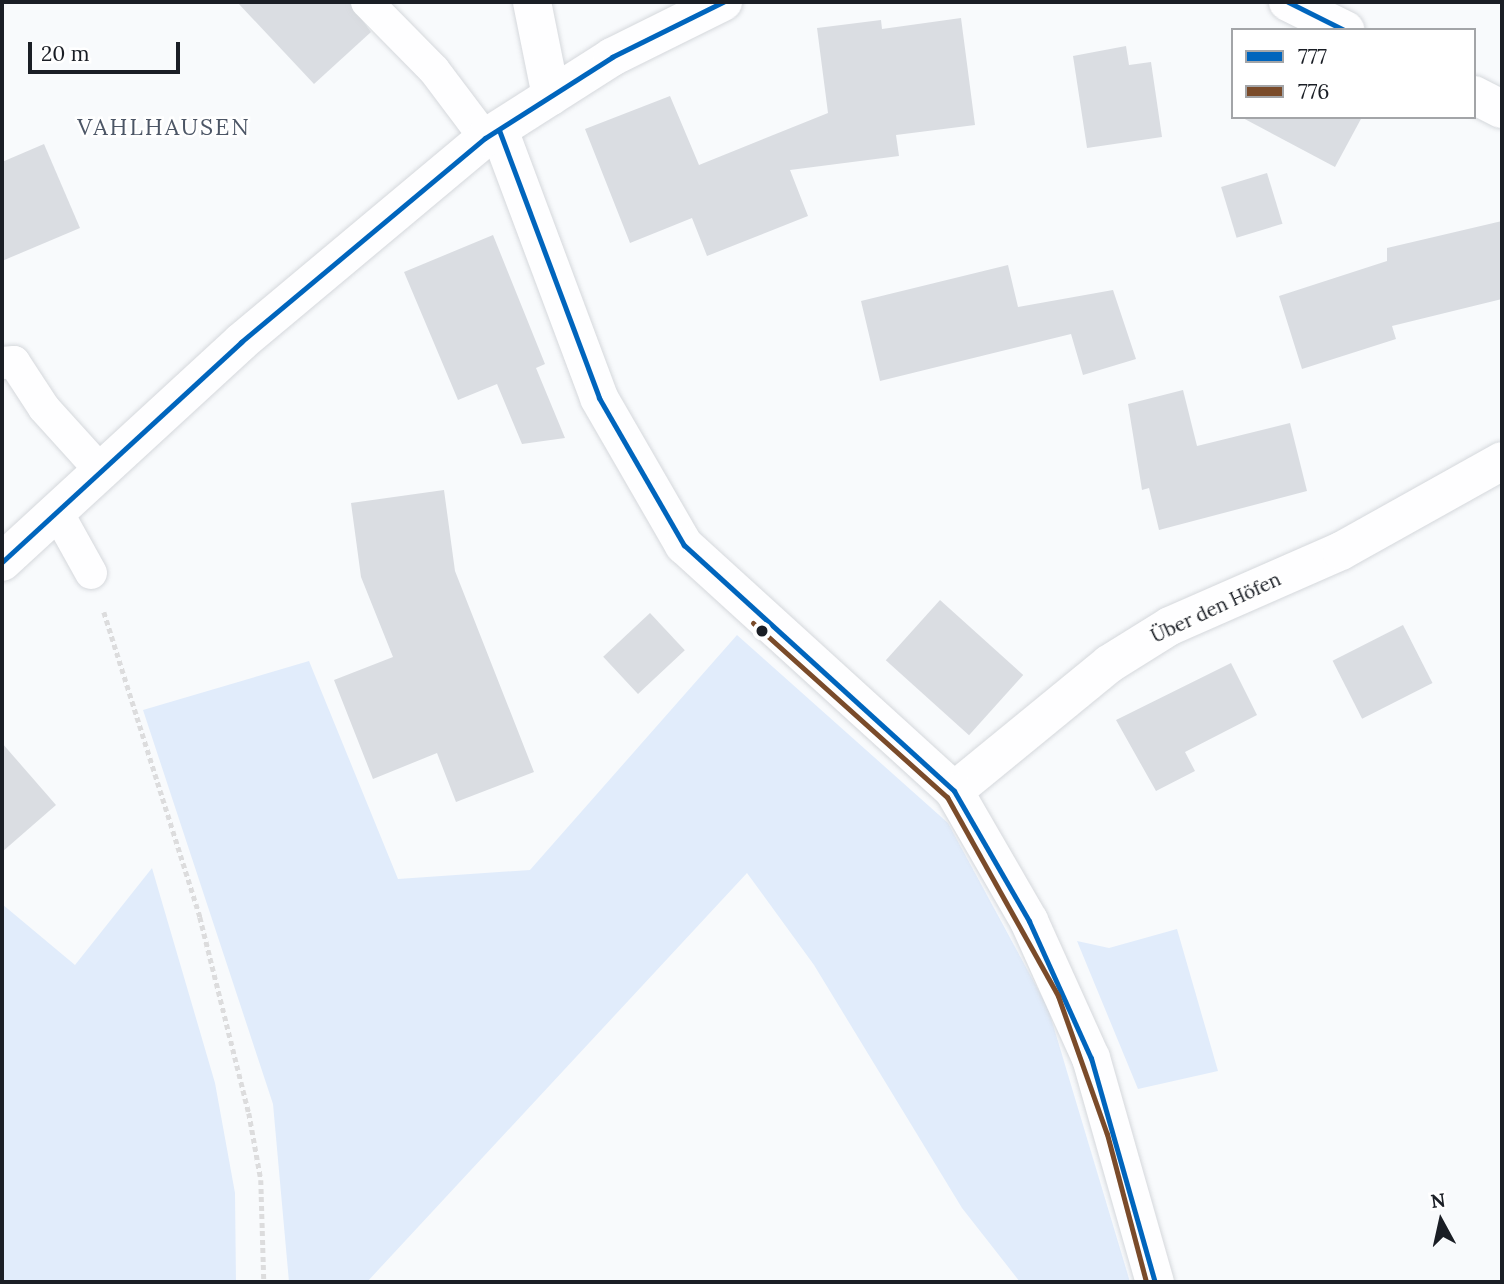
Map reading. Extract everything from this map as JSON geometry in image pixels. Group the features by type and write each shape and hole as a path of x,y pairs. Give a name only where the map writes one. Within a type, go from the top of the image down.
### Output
{"street":[{"path":"532,2 551,96"},
{"path":"2,562 304,287 492,134 622,51 723,2"},
{"path":"1288,2 1341,28"},
{"path":"1476,96 1502,109"},
{"path":"492,134 599,398 684,545 954,791 1066,992 1115,1131 1155,1282"},
{"name":"Über den Höfen","path":"954,791 1109,664 1170,626 1341,551 1502,461"}],"lane":[{"path":"367,2 492,134"},
{"path":"2,363 14,362 44,408 100,470"},
{"path":"56,510 91,573"}],"path":[{"path":"91,573 200,917 249,1113 261,1180 264,1282"}],"shaded area":[{"path":"737,635 948,823 1048,1008 1130,1282 1020,1282 962,1208 814,965 747,873 367,1282 289,1282 273,1104 143,710 309,661 398,879 530,870"},
{"path":"152,868 215,1083 235,1193 236,1282 2,1282 2,904 75,965"},
{"path":"1177,929 1218,1071 1138,1089 1077,941 1109,948"}],"building":[{"path":"237,2 349,2 371,32 314,84"},
{"path":"961,18 975,125 896,135 899,156 790,170 808,216 707,256 692,218 630,243 585,129 670,96 699,165 828,113 817,28 881,20 882,29"},
{"path":"1126,46 1129,65 1151,62 1162,137 1087,148 1073,56"},
{"path":"1245,119 1361,119 1335,167"},
{"path":"44,144 80,228 2,261 2,162"},
{"path":"1267,173 1282,224 1237,238 1221,187"},
{"path":"1502,221 1502,299 1392,326 1396,339 1302,369 1279,296 1387,261 1387,248"},
{"path":"493,235 545,364 536,368 565,438 522,444 497,384 458,400 404,272"},
{"path":"1008,265 1018,307 1113,290 1136,359 1083,375 1071,334 880,381 861,301"},
{"path":"1183,390 1197,446 1290,423 1307,491 1159,530 1149,488 1142,490 1128,404"},
{"path":"444,490 455,571 534,772 456,802 437,753 373,779 334,680 393,657 361,577 351,503"},
{"path":"940,600 1023,675 969,735 886,660"},
{"path":"650,613 685,650 638,694 603,657"},
{"path":"1403,625 1433,683 1362,719 1333,661"},
{"path":"1231,663 1257,715 1185,752 1195,771 1156,791 1116,720"},
{"path":"2,743 56,805 2,852"}],"transit line":[{"name":"777","path":"2,562 241,342 485,138 612,57 723,2"},
{"name":"777","path":"1288,2 1340,28"},
{"name":"777","path":"499,130 599,398 684,545 954,791 1029,921 1091,1058 1155,1282"},
{"name":"776","path":"753,623 947,797 1058,996 1107,1134 1146,1282"}],"district":[{"name":"VAHLHAUSEN","path":"164,127"}]}
